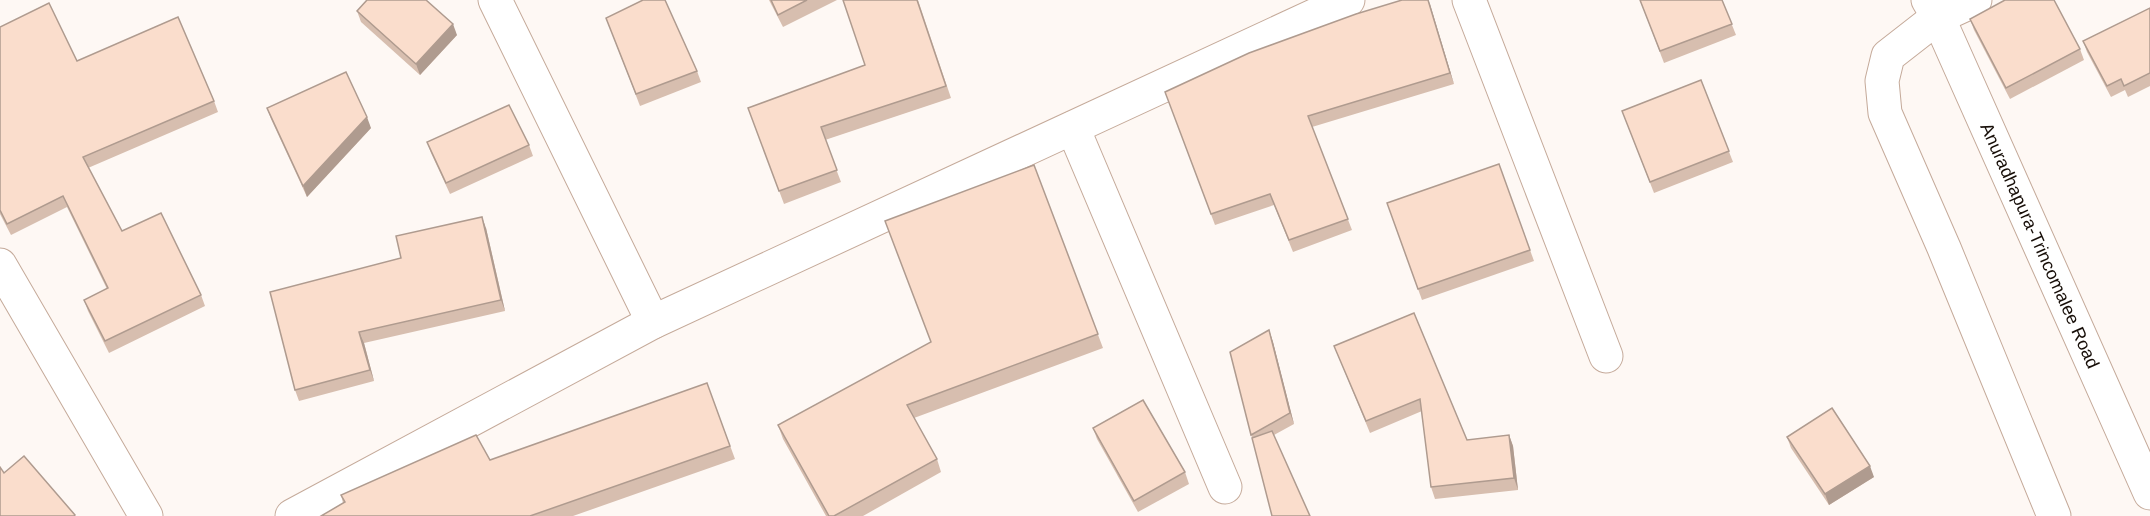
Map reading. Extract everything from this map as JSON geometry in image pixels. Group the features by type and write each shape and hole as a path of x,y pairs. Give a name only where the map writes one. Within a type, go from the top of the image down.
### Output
{"main road":[{"path":"495,0 653,322"},
{"path":"292,516 653,322 1348,0"},
{"path":"1469,0 1606,356"},
{"path":"1975,0 1933,9 1888,56 1882,81 1885,113 1944,248 2054,516"},
{"name":"Anuradhapura-Trincomalee Road","path":"1933,9 2150,494"},
{"path":"1073,128 1226,487"},
{"path":"0,265 146,516"}],"building":[{"path":"367,0 426,0 453,24 416,64 357,11"},
{"path":"643,0 665,0 697,71 636,94 606,18"},
{"path":"771,0 807,0 778,15"},
{"path":"843,0 917,0 946,86 821,127 837,170 779,191 748,108 865,65"},
{"path":"1402,0 1428,0 1450,73 1308,116 1348,219 1289,240 1270,194 1211,214 1165,92 1249,53 1356,14"},
{"path":"1640,0 1722,0 1732,24 1660,51"},
{"path":"2005,0 2054,0 2080,49 2006,88 1970,19"},
{"path":"49,3 77,61 178,17 214,101 83,157 122,231 161,213 201,295 105,341 84,300 108,288 63,196 7,224 0,210 0,27"},
{"path":"2150,8 2150,73 2124,86 2121,79 2107,86 2083,41"},
{"path":"346,72 367,117 303,186 267,108"},
{"path":"1701,80 1729,151 1650,182 1622,111"},
{"path":"509,105 529,145 446,183 427,142"},
{"path":"1499,164 1530,250 1418,289 1387,203"},
{"path":"1034,165 1098,334 907,405 937,459 834,516 829,516 778,425 931,342 885,221"},
{"path":"482,217 501,300 359,332 370,370 295,390 270,292 401,258 396,236"},
{"path":"1414,313 1467,440 1509,435 1514,478 1431,487 1420,399 1366,421 1334,346"},
{"path":"1269,330 1290,413 1251,435 1230,352"},
{"path":"707,383 730,446 530,516 321,516 345,502 341,495 476,435 490,460"},
{"path":"1143,400 1185,472 1134,501 1093,428"},
{"path":"1832,408 1870,466 1825,494 1787,437"},
{"path":"1272,431 1310,516 1272,516 1252,438"},
{"path":"24,456 74,516 0,516 0,467 4,473"}]}
